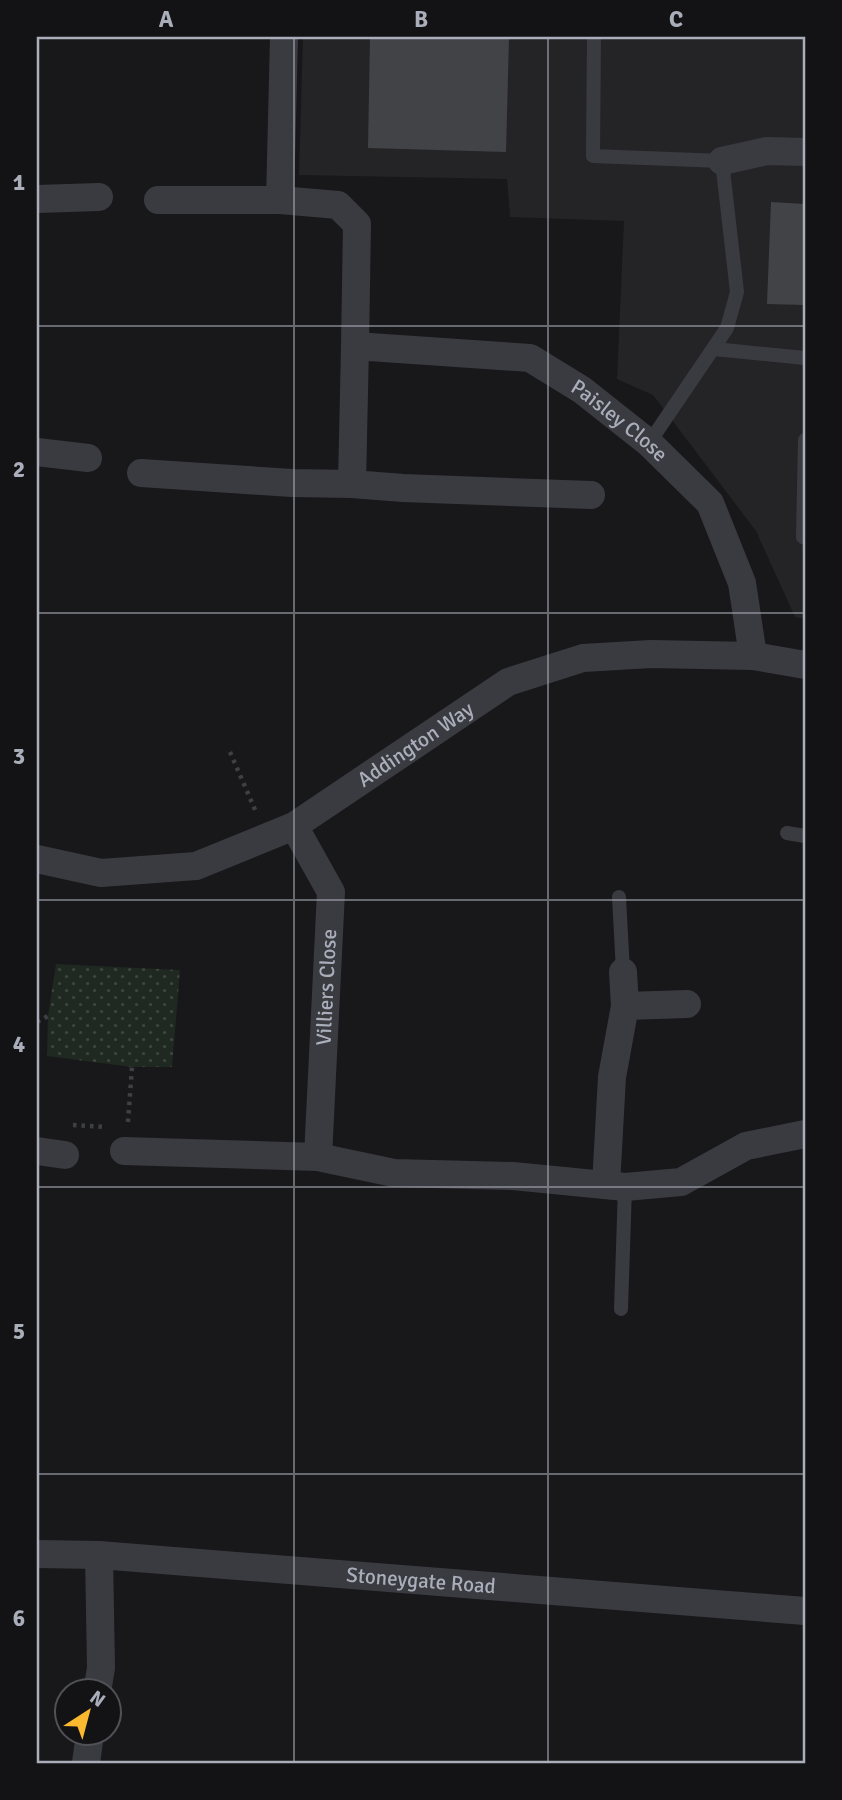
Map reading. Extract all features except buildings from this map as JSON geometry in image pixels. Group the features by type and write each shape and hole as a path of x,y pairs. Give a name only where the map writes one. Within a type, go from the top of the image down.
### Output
{"street":[{"path":"280,200 284,37"},
{"path":"722,161 767,151 805,152"},
{"path":"37,199 99,197"},
{"path":"158,200 280,200 338,205 357,224 352,484"},
{"name":"Paisley Close","path":"355,346 530,358 582,390 649,443 710,503 742,583 753,656"},
{"path":"37,452 88,458"},
{"path":"141,473 292,483 591,495"},
{"name":"Addington Way","path":"37,859 102,873 196,866 294,826 508,682 583,658 651,654 753,656 805,665"},
{"name":"Villiers Close","path":"294,826 331,892 318,1157"},
{"path":"616,1186 612,1077 625,1006 623,972"},
{"path":"625,1006 687,1004"},
{"path":"126,1140 318,1157 394,1173 513,1175 616,1186 681,1182 746,1146 805,1134"},
{"path":"37,1151 65,1155"},
{"name":"Stoneygate Road","path":"37,1554 99,1555 805,1611"},
{"path":"99,1555 99,1678"}],"lane":[{"path":"594,37 593,156 722,161 737,292 727,328 649,443"},
{"path":"714,349 805,358"},
{"path":"805,440 805,538"},
{"path":"787,833 805,836"},
{"path":"619,897 623,972"},
{"path":"616,1186 621,1309"}],"path":[{"path":"230,752 267,837"},
{"path":"37,1022 48,1016"},
{"path":"126,1140 132,1067"}],"shaded area":[{"path":"303,37 805,37 805,619 795,617 756,531 653,395 617,379 624,221 510,217 507,179 299,175"},
{"path":"56,964 180,970 172,1067 132,1067 47,1056 48,1016"}]}
